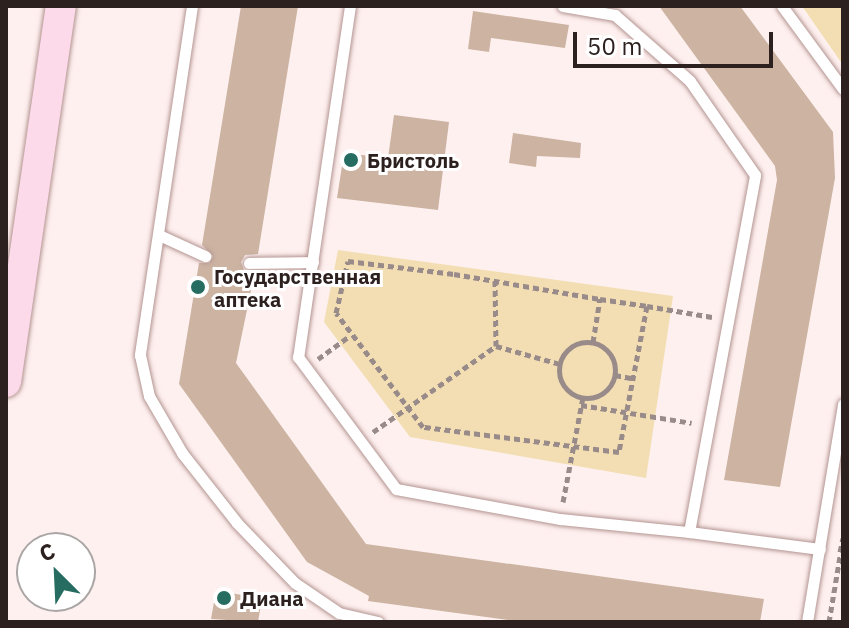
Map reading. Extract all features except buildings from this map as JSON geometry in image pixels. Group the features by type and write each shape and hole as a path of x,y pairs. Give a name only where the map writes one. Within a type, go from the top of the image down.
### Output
{"main road":[{"path":"6,382 61,6"}],"lane":[{"path":"192,6 140,355 149,396 182,453 295,583 339,613 378,622"},
{"path":"350,6 298,357 396,489 560,519 820,549"},
{"path":"563,6 615,15 626,24 690,81 755,175 731,320 689,532"},
{"path":"782,6 843,89"},
{"path":"159,235 205,256"},
{"path":"249,263 313,262"},
{"path":"807,622 843,404"}],"path":[{"path":"647,306 619,452 423,427 350,336 336,313 348,261 495,281 600,299 647,306 731,320"},
{"path":"495,281 496,346"},
{"path":"593,342 600,299"},
{"path":"306,368 350,336"},
{"path":"593,342 614,360 615,375 597,396 583,397 562,383 560,364 569,348 593,342"},
{"path":"496,346 560,364"},
{"path":"360,441 496,346"},
{"path":"615,375 635,379"},
{"path":"560,519 583,397"},
{"path":"581,405 709,425"},
{"path":"840,553 843,538"}],"shaded area":[{"path":"802,6 843,6 843,65"},
{"path":"338,250 673,296 646,478 410,437 324,322"}],"place":[{"name":"Бристоль","path":"351,160"},
{"name":"Государственная аптека","path":"198,287"},
{"name":"Диана","path":"224,598"}]}
